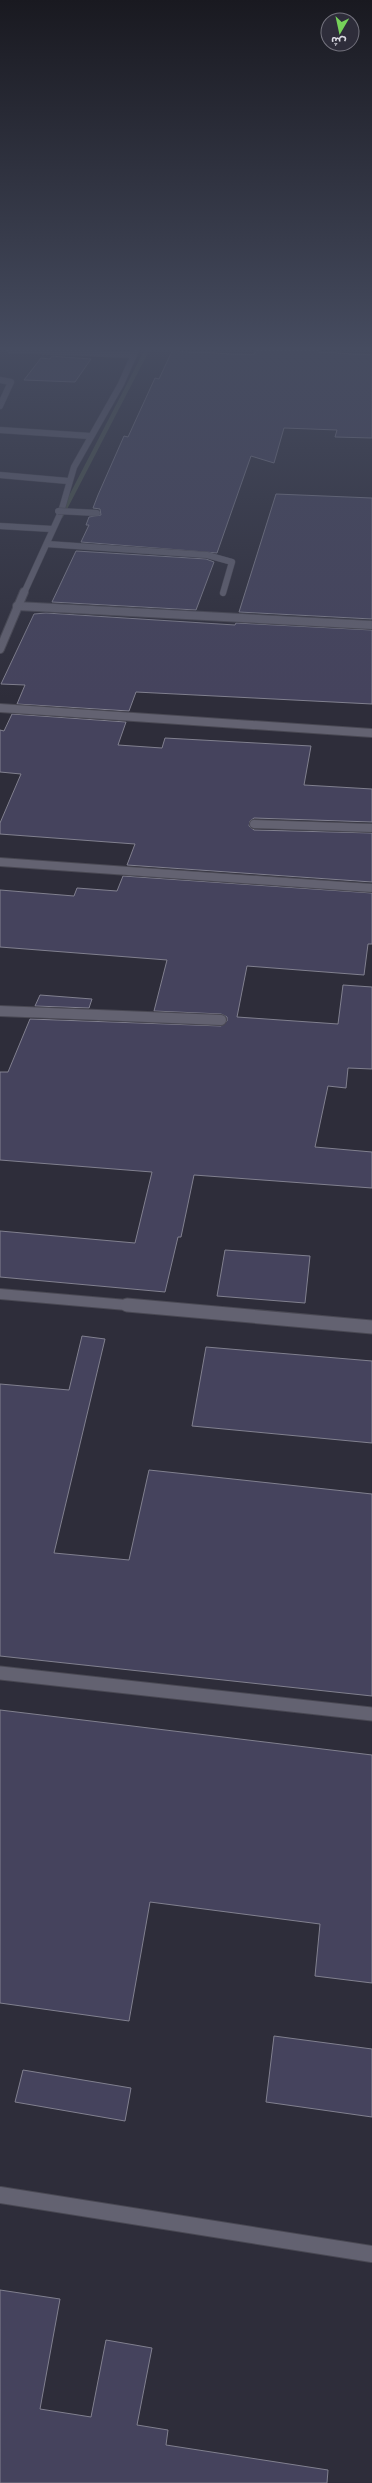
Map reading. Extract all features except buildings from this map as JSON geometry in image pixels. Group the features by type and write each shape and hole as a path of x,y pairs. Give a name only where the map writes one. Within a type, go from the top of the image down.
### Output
{"street":[{"path":"0,649 17,606 47,544 60,511 68,481 75,466"},
{"path":"0,475 28,479 68,481"},
{"path":"60,511 97,513"},
{"path":"0,526 52,529"},
{"path":"47,544 207,555 232,562 230,574 223,592"},
{"path":"17,606 372,625"},
{"path":"0,708 372,733"},
{"path":"254,824 372,828"},
{"path":"0,862 372,888"},
{"path":"0,1010 221,1020"},
{"path":"0,1294 372,1327"},
{"path":"0,1673 372,1714"},
{"path":"0,2195 372,2254"}],"waterway":[{"path":"61,516 87,466"}]}
